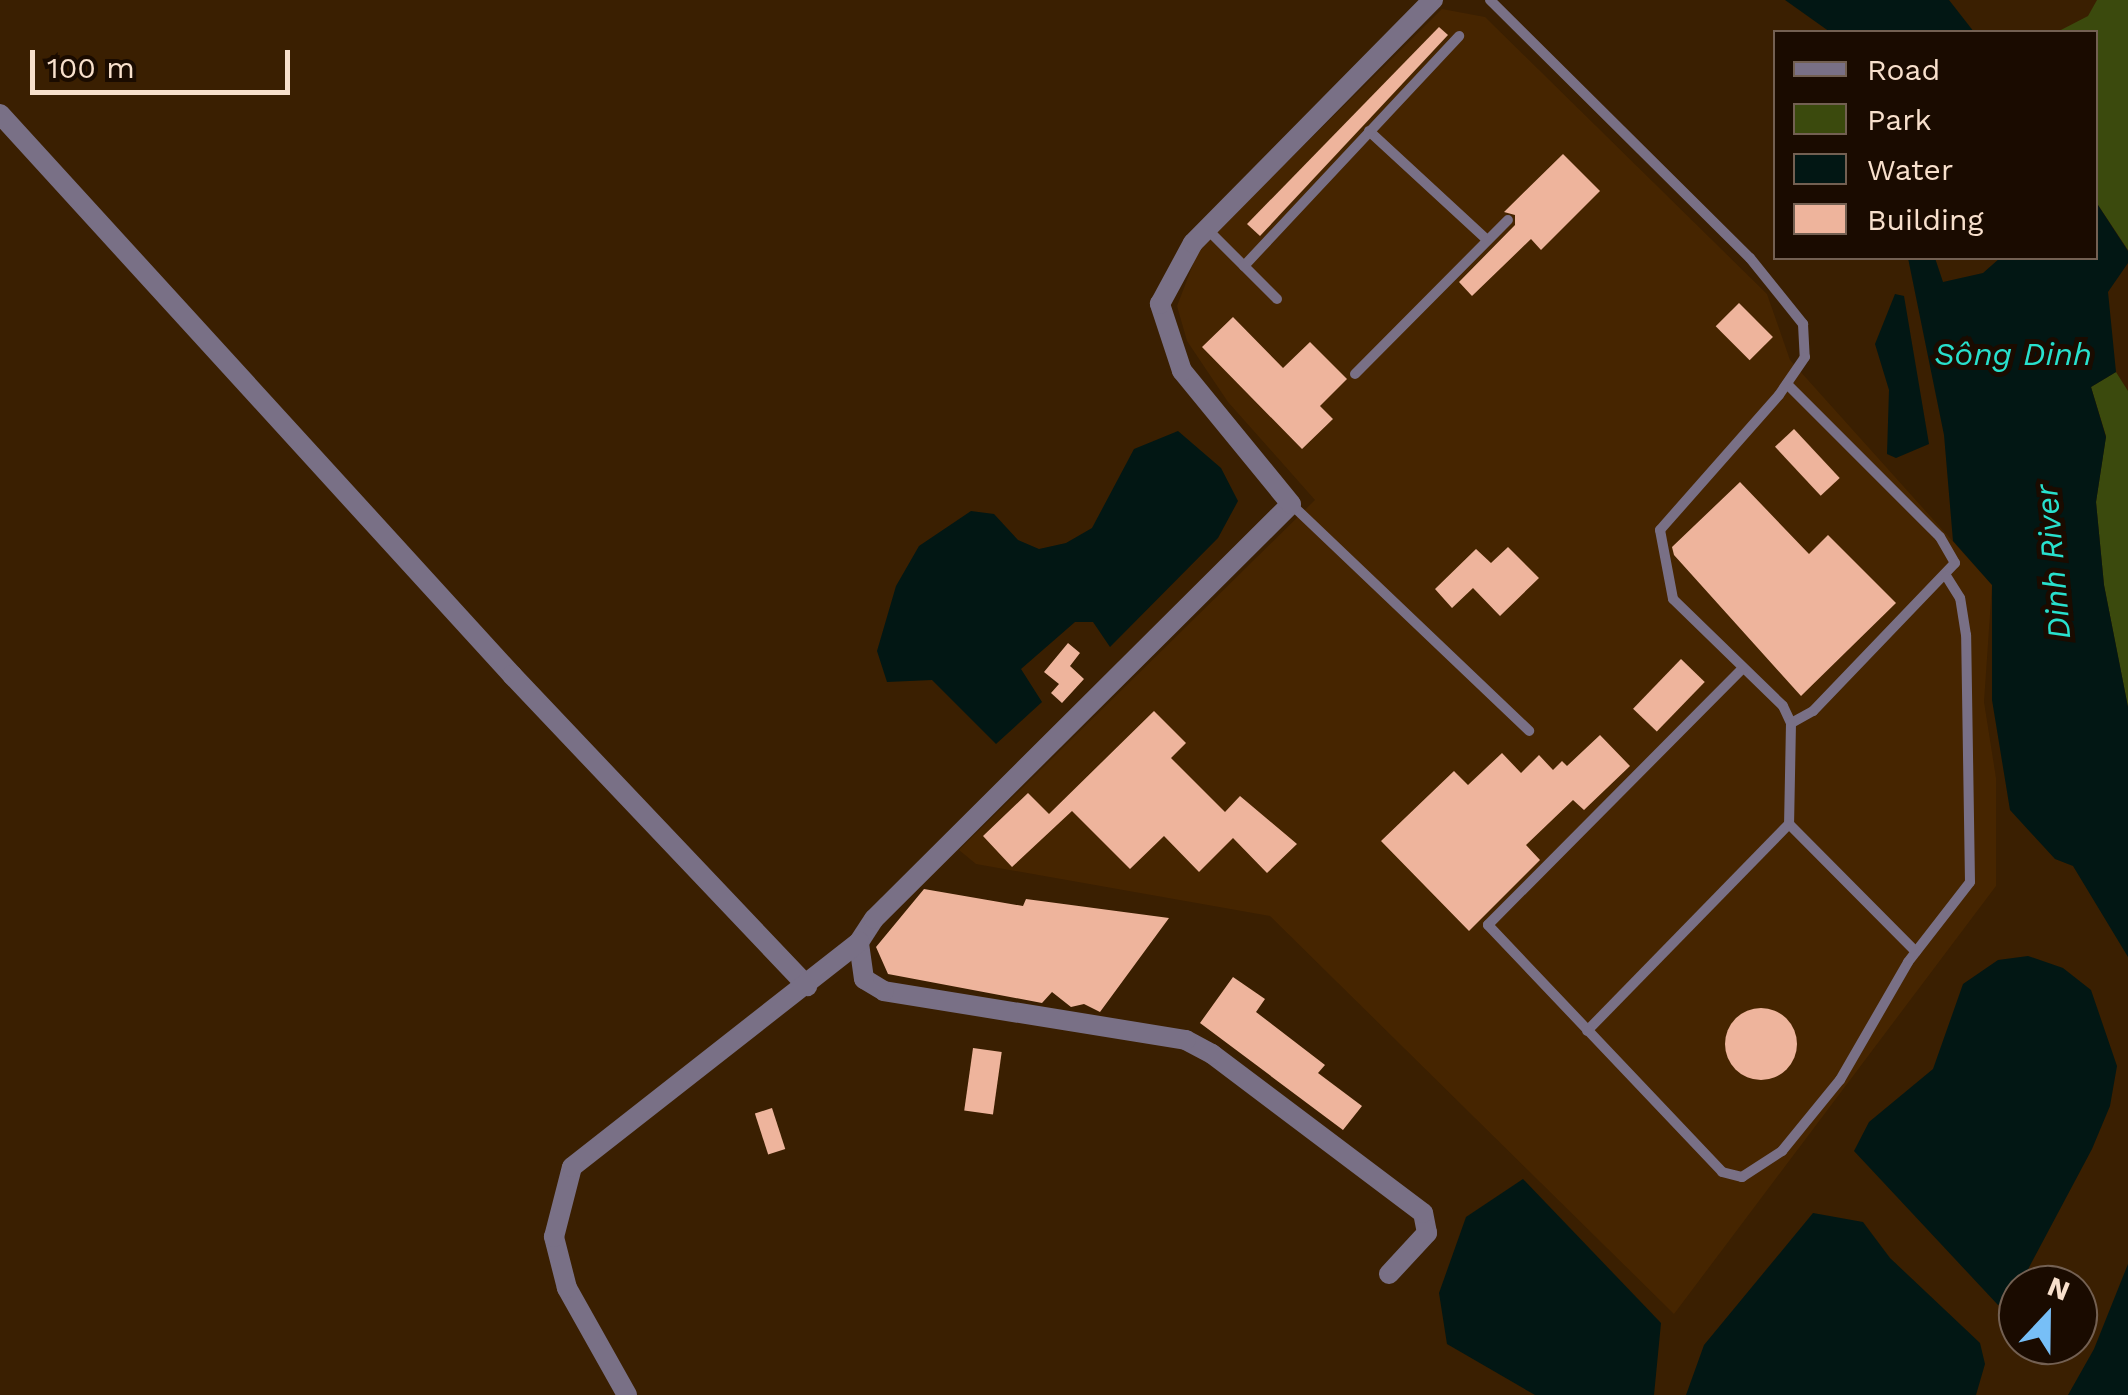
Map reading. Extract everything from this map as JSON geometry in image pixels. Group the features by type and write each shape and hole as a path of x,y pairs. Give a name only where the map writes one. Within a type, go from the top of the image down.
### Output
{"street":[{"path":"627,1395 566,1288 554,1238 572,1167 859,942 874,919 1291,504 1276,478 1182,371 1160,304 1172,275 1207,229 1433,0"},
{"path":"0,114 806,986"},
{"path":"859,942 864,978 884,992 1186,1040 1212,1054 1423,1212 1427,1232 1390,1274"}],"lane":[{"path":"1490,0 1750,258 1803,324 1805,357 1787,384 1660,530 1673,599 1791,722 1788,824 1587,1031"},
{"path":"1244,266 1459,36"},
{"path":"1370,131 1487,240"},
{"path":"1355,374 1508,220"},
{"path":"1207,229 1277,299"},
{"path":"1787,384 1940,538 1956,563 1948,578 1814,711 1791,722"},
{"path":"1291,504 1529,731"},
{"path":"1743,668 1488,925 1722,1172 1742,1177 1782,1151 1840,1080 1916,952 1970,882 1966,635 1960,598 1948,578"},
{"path":"1788,824 1916,952"}],"shaded area":[{"path":"1442,9 1485,17 1767,294 1790,360 1992,585 1984,702 1996,778 1996,886 1674,1314 1270,916 976,864 959,850 1315,500 1228,402 1187,341 1177,306 1199,249"}],"green space":[{"path":"2097,0 2128,0 2128,250 2098,205 2098,30 2061,30 2088,16"},
{"path":"2116,372 2128,391 2128,707 2104,585 2096,502 2106,436 2091,387"}],"water":[{"path":"1785,0 1949,0 1972,30 1827,30"},
{"name":"Sông Dinh","path":"2098,205 2128,251 2128,263 2108,292 2116,372 2091,387 2106,437 2096,502 2104,585 2128,707 2128,957 2073,866 2055,859 2010,810 1992,700 1992,585 1953,541 1944,435 1908,260 1936,260 1943,282 1983,273 1998,260 2098,260"},
{"path":"1895,294 1904,296 1929,444 1896,458 1887,454 1889,390 1875,344"},
{"path":"1178,431 1221,468 1238,501 1218,538 1110,647 1093,622 1075,622 1021,669 1042,702 996,744 932,680 887,682 877,651 896,586 919,546 971,511 994,514 1018,540 1039,549 1066,543 1092,528 1134,449"},
{"path":"2028,956 2063,968 2091,990 2117,1066 2110,1106 2092,1149 2030,1265 1998,1265 1998,1305 1854,1151 1869,1122 1933,1069 1963,984 1998,960"},
{"path":"1523,1179 1661,1323 1654,1395 1535,1395 1447,1344 1439,1293 1466,1217"},
{"path":"1813,1213 1863,1222 1890,1258 1980,1343 1985,1364 1976,1395 1686,1395 1704,1345"},
{"path":"2128,1264 2128,1395 2068,1395 2085,1365 2098,1365 2098,1339"}],"building":[{"path":"1439,27 1448,35 1260,236 1247,224"},
{"path":"1563,154 1600,191 1541,250 1531,239 1472,296 1459,282 1515,225 1515,215 1504,212"},
{"path":"1739,303 1773,337 1750,360 1716,326"},
{"path":"1233,317 1283,368 1310,342 1347,379 1320,406 1333,419 1302,449 1202,347"},
{"path":"1794,429 1840,478 1821,496 1775,447"},
{"path":"1740,482 1809,554 1828,535 1896,603 1801,696 1674,555 1672,547"},
{"path":"1508,547 1539,578 1500,616 1473,588 1452,608 1435,589 1476,549 1491,563"},
{"path":"1068,643 1080,653 1070,666 1084,679 1062,703 1051,693 1059,684 1044,672"},
{"path":"1681,659 1705,682 1657,732 1633,709"},
{"path":"1154,711 1186,743 1171,758 1225,812 1240,796 1297,844 1267,873 1233,838 1199,872 1164,836 1130,869 1072,811 1012,867 983,836 1028,793 1049,814"},
{"path":"1600,735 1630,766 1584,810 1573,800 1526,845 1540,860 1469,931 1381,841 1454,771 1468,785 1502,753 1521,773 1539,755 1553,770 1562,761 1567,766"},
{"path":"924,889 1023,906 1026,899 1169,918 1100,1012 1084,1004 1071,1007 1052,992 1042,1003 888,974 876,947"},
{"path":"1233,977 1265,999 1256,1012 1325,1065 1318,1073 1362,1106 1343,1130 1200,1023"},
{"path":"1761,1008 1786,1019 1797,1044 1786,1069 1761,1080 1736,1069 1725,1044 1736,1019"},
{"path":"973,1048 1002,1052 993,1114 964,1110"},
{"path":"772,1108 785,1149 768,1154 755,1114"}],"water label":[{"name":"Dinh River","path":"2053,562"}]}
